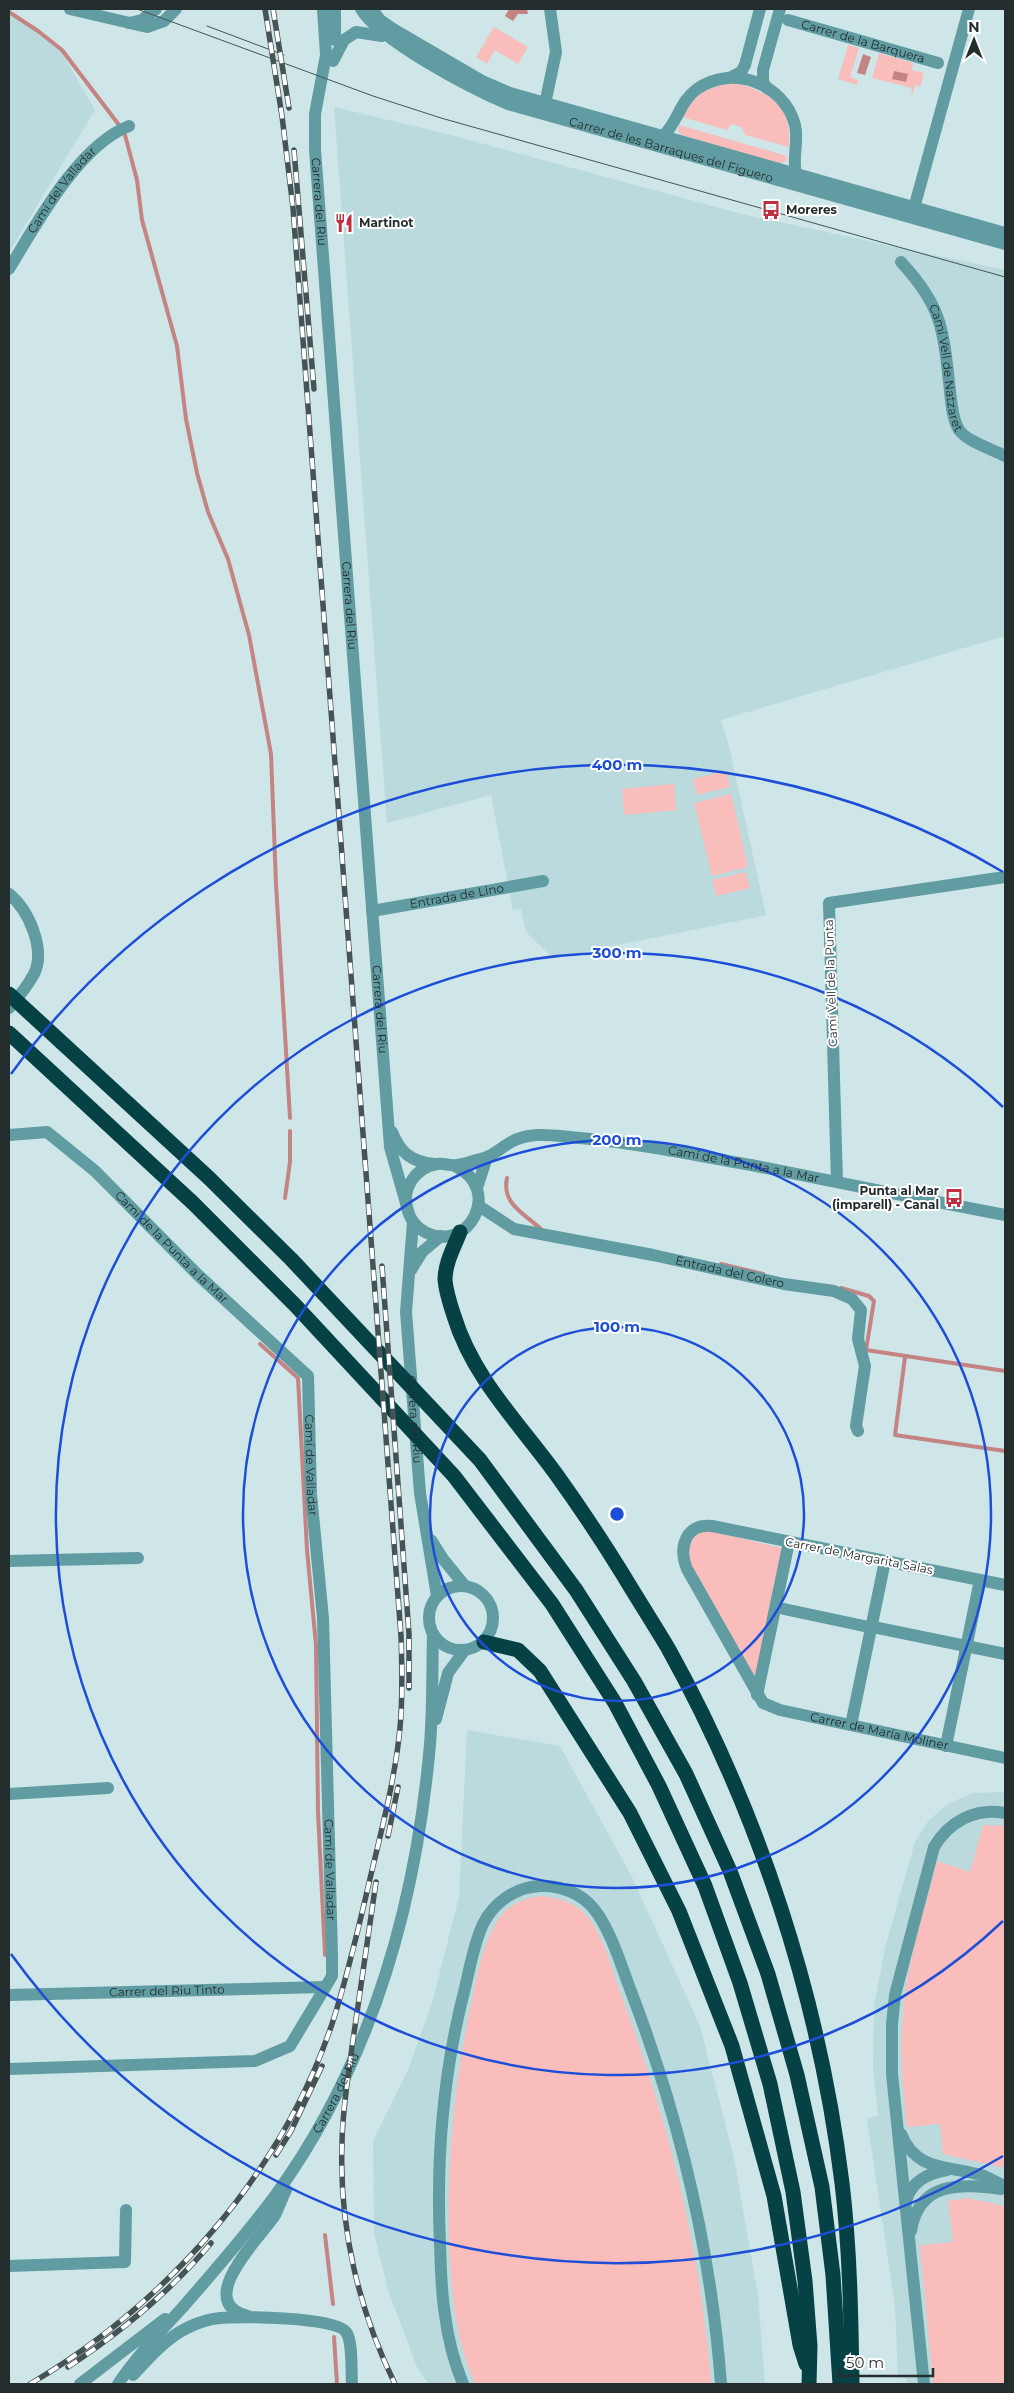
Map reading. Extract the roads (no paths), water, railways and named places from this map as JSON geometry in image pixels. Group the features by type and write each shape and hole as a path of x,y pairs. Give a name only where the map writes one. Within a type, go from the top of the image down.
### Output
{"highway":[{"path":"9,994 208,1178 290,1259 480,1460 576,1590 634,1681 686,1774 730,1871 768,1974 797,2074 820,2177 833,2275 840,2384"},
{"path":"9,1033 193,1203 295,1305 454,1476 552,1604 615,1703 659,1786 704,1886 740,1983 774,2102 793,2192 805,2281 810,2346 808,2377"},
{"path":"460,1232 447,1265 447,1295 457,1327 471,1358 493,1394 555,1472 599,1536 668,1649 729,1774 757,1841 793,1946 822,2065 842,2183 850,2271 852,2384"},
{"path":"484,1642 518,1650 540,1671 630,1813 679,1911 734,2055 774,2196 800,2345 808,2377"}],"street":[{"path":"70,9 147,27 157,25 176,9"},
{"path":"129,23 142,20 156,9"},
{"name":"Carrera del Riu","path":"323,9 326,55 315,114 314,150 388,1120 392,1158 406,1203"},
{"name":"Carrera del Riu","path":"320,90 333,61 335,9"},
{"name":"Carrer de les Barraques del Figuero","path":"361,9 368,20 388,37 476,89 508,104 1005,244"},
{"name":"Carrer de les Barraques del Figuero","path":"372,9 387,24 482,81 510,94 1005,234"},
{"path":"545,104 556,52 550,9"},
{"path":"731,77 741,72 745,66 760,9"},
{"path":"767,88 763,82 763,70 780,9"},
{"path":"914,208 970,9"},
{"name":"Carrer de la Barquera","path":"788,20 938,63"},
{"path":"333,61 344,40 356,32 370,32 388,37"},
{"name":"Carrer de les Barraques del Figuero","path":"662,137 674,123 682,104 697,89 710,82 731,77 749,79 767,88 785,104 794,125 793,158 796,174"},
{"name":"Camí del Valladar","path":"9,269 50,203 95,148 116,131 129,126"},
{"name":"Camí Vell de Natzaret","path":"901,262 928,293 935,308 946,351 951,399 958,429 963,435 1005,456"},
{"name":"Camí Vell de la Punta","path":"837,1182 829,903 1005,877"},
{"name":"Entrada de Lino","path":"372,911 543,881"},
{"path":"9,894 17,901 31,922 38,944 35,973 9,1008"},
{"name":"Carrera del Riu","path":"388,1120 396,1144 402,1152 421,1163 434,1164"},
{"name":"Camí de la Punta a la Mar","path":"9,1135 47,1132 95,1171 198,1275 308,1376 308,1397"},
{"name":"Camí de la Punta a la Mar","path":"455,1166 487,1157 512,1141 541,1134 624,1141 1005,1215"},
{"path":"477,1188 468,1174 455,1166 434,1164 415,1176 407,1189 406,1203 413,1222 425,1232 441,1236 460,1232 472,1221 479,1206 477,1188 487,1157"},
{"name":"Entrada del Colero","path":"479,1206 514,1229 644,1253 784,1284 834,1291 852,1299 861,1310 858,1339 865,1366 856,1426 858,1431"},
{"name":"Carrera del Riu","path":"413,1222 406,1312 420,1493 437,1596"},
{"name":"Carrera del Riu","path":"410,1272 422,1252 441,1236"},
{"name":"Camí de Valladar","path":"9,2069 255,2061 290,2046 332,1976 323,1618 311,1494 308,1397"},
{"name":"Carrer de Margarita Salas","path":"757,1695 683,1560 683,1543 687,1534 700,1526 712,1526 1005,1585"},
{"name":"Carrera del Riu","path":"428,1534 443,1560 465,1586"},
{"path":"757,1695 789,1542"},
{"path":"9,1561 138,1558"},
{"path":"851,1725 885,1561"},
{"path":"946,1746 980,1580"},
{"path":"465,1586 482,1593 492,1608 493,1626 484,1642 464,1651 446,1647 433,1634 428,1619 432,1603 437,1596 450,1588 465,1586"},
{"path":"784,1609 864,1626"},
{"path":"878,1628 1005,1654"},
{"name":"Carrera del Riu","path":"118,2384 142,2352 253,2225 296,2167 333,2104 365,2037 389,1969 403,1916 418,1837 430,1743 433,1634"},
{"name":"Carrera del Riu","path":"430,1743 448,1672 464,1651"},
{"name":"Carrer de María Moliner","path":"757,1695 763,1703 771,1707 1005,1758"},
{"path":"9,1794 108,1788"},
{"path":"924,2384 892,2074 892,2024 895,1994 929,1859 940,1836 970,1815 984,1812 1005,1813"},
{"path":"463,2384 454,2360 446,2322 441,2268 438,2177 448,2066 463,1993 483,1924 501,1901 512,1894 540,1886 555,1887 576,1894 595,1910 602,1921 655,2055 669,2098 701,2226 721,2384"},
{"name":"Carrer del Riu Tinto","path":"9,1995 325,1987"},
{"path":"897,2126 908,2148 915,2156 930,2164 984,2176 1005,2188"},
{"path":"256,2318 242,2314 232,2307 227,2298 226,2286 232,2273 275,2214 296,2167"},
{"path":"905,2203 912,2187 927,2176 936,2172 957,2170"},
{"path":"909,2244 913,2221 917,2212 936,2192 957,2185 1005,2188"},
{"path":"9,2266 125,2262 126,2210"},
{"path":"80,2384 185,2304"},
{"path":"124,2384 168,2341 188,2327 218,2318 330,2322 342,2327 349,2338 352,2384"}],"waterway":[{"path":"9,12 62,50 119,125"},
{"path":"125,135 137,180 142,220 177,346 186,419 197,473 208,512 228,559 249,635 271,754 276,884 290,1118"},
{"path":"285,1198 290,1162 290,1131"},
{"path":"507,1178 506,1187 511,1202 542,1230"},
{"path":"721,1264 763,1274"},
{"path":"841,1288 869,1296 874,1301 866,1350 1005,1371"},
{"path":"260,1344 298,1378 307,1550 316,1645 318,1812 325,1955"},
{"path":"905,1357 895,1435 1005,1451"},
{"path":"325,2235 333,2304"},
{"path":"334,2337 337,2384"}],"tram line":[{"path":"137,9 373,96 441,118 1005,277"},
{"path":"207,26 284,55"}],"railway":[{"path":"30,2384 80,2352 127,2315 172,2275 213,2231 250,2183 282,2133 310,2080 332,2024 343,1989 387,1806 400,1728 402,1693 401,1636 293,208 282,116 265,9"},
{"path":"273,9 289,108"},
{"path":"294,150 314,389"},
{"path":"382,1266 409,1634 409,1688"},
{"path":"388,1836 398,1787"},
{"path":"376,1882 346,2096 342,2133 342,2176 348,2238 354,2268 371,2328 395,2384"},
{"path":"276,2155 291,2131 322,2066"},
{"path":"68,2367 107,2340 162,2295 211,2243"}],"place":[{"name":"Moreres","path":"771,210"},
{"name":"Martinot","path":"344,223"},
{"name":"Punta al Mar (imparell) - Canal","path":"954,1198"}]}
